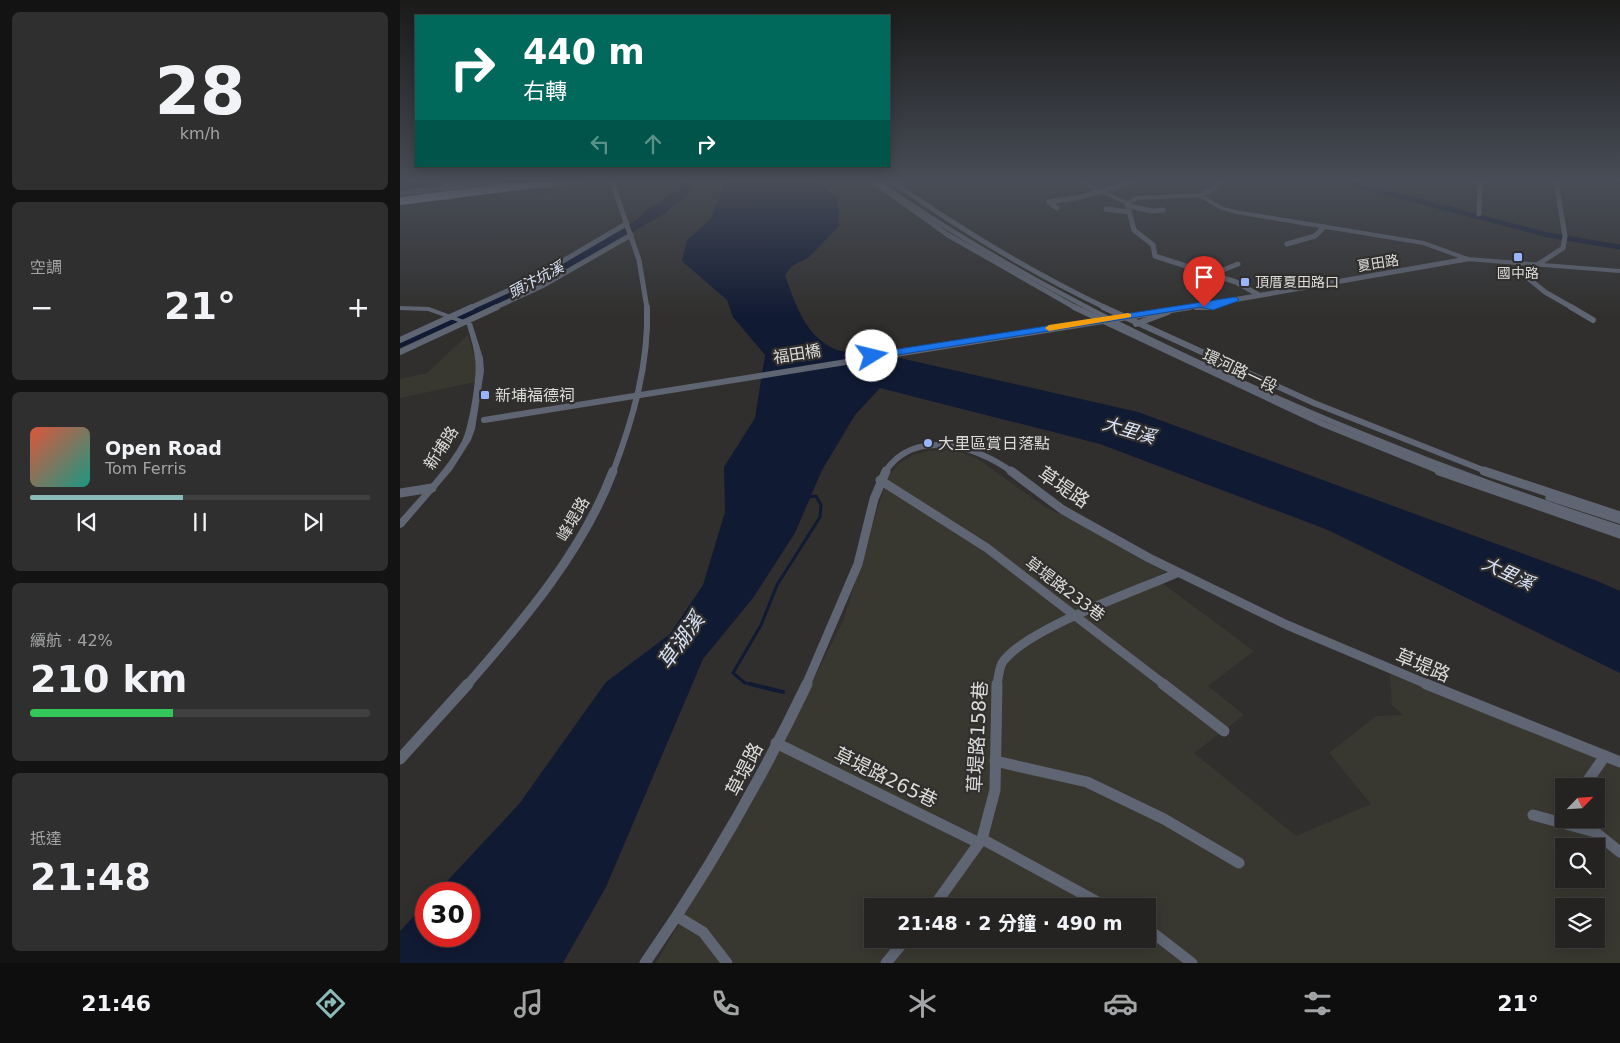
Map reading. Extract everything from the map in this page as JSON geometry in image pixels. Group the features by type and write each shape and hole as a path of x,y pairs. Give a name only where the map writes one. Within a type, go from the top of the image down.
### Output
{"street":[{"path":"400,340 527,282 621,227"},
{"name":"峰堤路","path":"400,759 462,692 522,621 582,537 596,511 621,450 640,389 648,329 645,286 627,227"},
{"name":"環河路一段","path":"938,227 991,260 1392,452 1620,534"},
{"name":"環河路一段","path":"946,227 999,259 1130,327 1256,389 1382,443 1485,482 1620,528"},
{"name":"環河路一段","path":"953,227 1000,256 1130,327 1276,393 1374,435 1449,464 1620,521"},
{"name":"環河路一段","path":"960,227 1130,327 1374,428 1496,475 1620,516"},
{"path":"1133,227 1134,230 1153,245 1155,256 1236,282 1259,295"},
{"path":"1287,244 1315,236 1324,227 1424,242 1467,259 1537,266 1620,271"},
{"path":"1562,227 1563,248 1537,266 1528,278 1545,292 1593,320"},
{"path":"400,352 448,328 542,286 632,238"},
{"name":"夏田路","path":"1234,299 1420,269 1467,259"},
{"path":"1213,274 1238,264"},
{"path":"1130,327 1176,309 1190,306 1213,307 1234,299"},
{"name":"福田橋","path":"473,422 1234,299"},
{"path":"400,308 429,309 453,316 465,322"},
{"name":"新埔路","path":"400,525 458,456 467,440 473,422 479,381 479,358 472,326 465,322"},
{"name":"草堤路","path":"645,963 678,917 751,797 833,626 858,564 880,480 892,462 911,452 944,446 974,450 1004,467 1063,510 1177,573 1385,669 1620,762"},
{"name":"草堤路233巷","path":"880,480 987,548 1224,731"},
{"path":"400,493 432,488"},
{"name":"草堤路158巷","path":"940,898 981,841 995,790 998,683 1001,665 1010,654 1036,634 1177,573"},
{"name":"草堤路265巷","path":"776,743 981,841 1090,898"},
{"path":"1590,778 1605,756"},
{"path":"995,760 1087,782 1164,819 1239,863"},
{"path":"1533,815 1595,832 1620,852"},
{"path":"678,917 703,932 726,963"},
{"path":"1156,935 1192,963"},
{"path":"886,963 898,948"}],"shaded area":[{"path":"468,335 476,364 475,382 400,398 400,379 427,373"},
{"path":"946,450 961,452 979,460 1045,507 1098,533 1166,571 1155,578 1254,651 1208,686 1244,715 1194,753 1296,836 1371,804 1329,753 1376,716 1403,715 1392,705 1390,674 1620,765 1620,963 656,963 753,799 844,619 887,478 898,464 913,455 929,451"}],"water":[{"name":"頭汴坑溪","path":"625,227 641,227 537,286 400,348 400,342 533,281"},
{"path":"702,227 838,227 809,257 792,266 785,275 803,319 826,345 841,351 869,351 1138,412 1597,581 1620,591 1620,673 1328,530 1100,444 880,388 855,415 822,470 795,533 753,598 703,659 606,887 563,963 400,963 400,931 415,915 415,947 480,947 480,882 446,882 519,804 606,682 670,634 703,585 725,512 724,467 755,418 765,355 733,317 727,300 682,261 687,240"}],"waterway":[{"path":"1517,227 1548,235 1620,247"},
{"path":"750,684 745,683 733,673 761,625 777,585 820,517 821,505 816,496 808,497"},
{"path":"750,684 755,685"},
{"path":"750,684 783,692"}],"slow traffic":[{"path":"1049,328 1128,315"}],"place":[{"name":"國中路","path":"1518,257"},
{"name":"頂厝夏田路口","path":"1245,282"},
{"name":"新埔福德祠","path":"485,395"},
{"name":"大里區賞日落點","path":"928,443"}],"route":[{"path":"872,356 1235,299 1213,307 1204,307"}],"water label":[{"name":"大里溪","path":"1129,430"},
{"name":"大里溪","path":"1508,573"},
{"name":"草湖溪","path":"681,641"}]}
